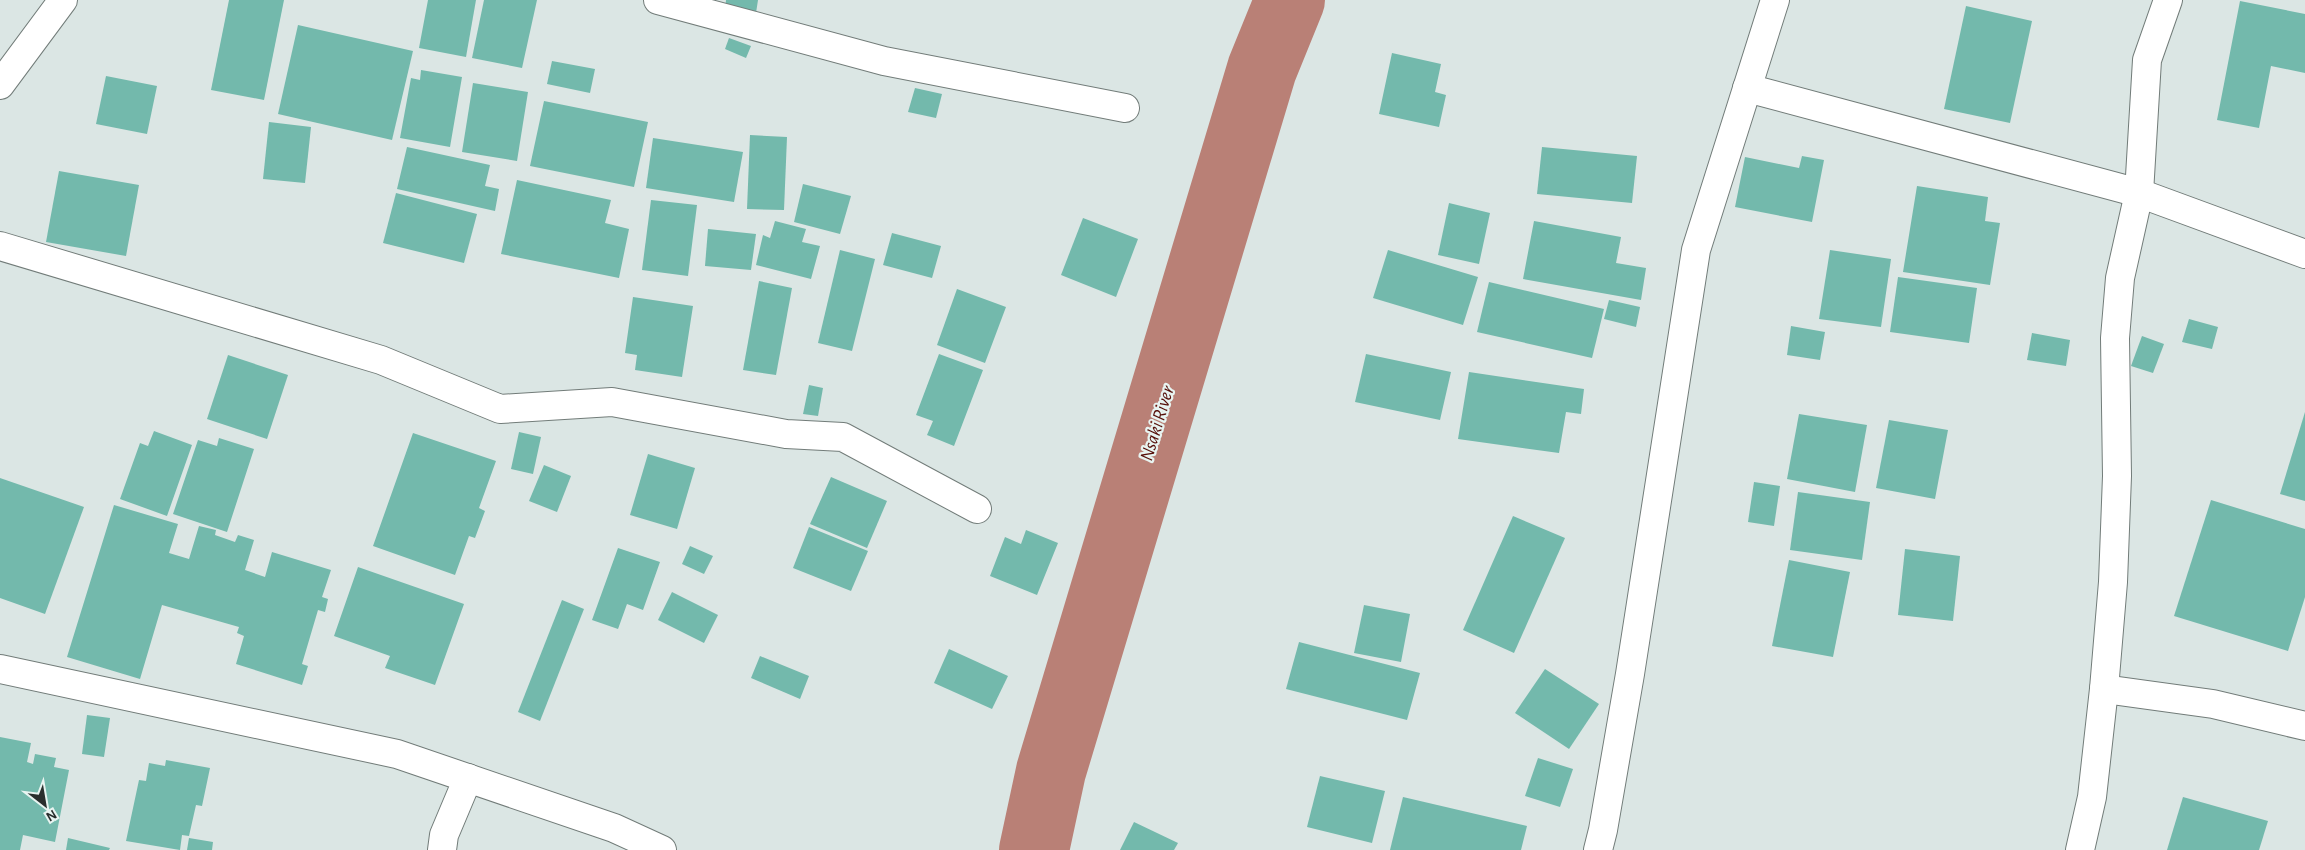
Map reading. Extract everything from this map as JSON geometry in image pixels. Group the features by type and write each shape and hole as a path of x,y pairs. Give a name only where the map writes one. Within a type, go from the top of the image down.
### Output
{"street":[{"path":"0,85 63,0"},
{"path":"658,0 884,61 1124,108"},
{"path":"1598,850 1630,674 1696,250 1775,0"},
{"path":"2080,850 2092,797 2104,689 2112,582 2117,476 2115,338 2119,286 2139,193 2147,60 2168,0"},
{"path":"1748,88 2139,193 2305,254"},
{"path":"0,246 381,360 500,409 612,402 786,434 843,438 977,509"},
{"path":"0,669 397,754 614,828 662,850"},
{"path":"2104,689 2213,704 2305,726"},
{"path":"442,850 444,835 468,778"}],"building":[{"path":"229,0 284,0 264,100 211,90"},
{"path":"428,0 476,0 466,57 419,48"},
{"path":"484,0 537,0 522,68 472,58"},
{"path":"726,0 758,0 756,13 725,10"},
{"path":"2240,1 2305,14 2305,73 2271,66 2259,128 2217,120"},
{"path":"1966,6 2032,21 2010,123 1944,109"},
{"path":"298,25 413,51 392,140 278,114"},
{"path":"729,38 751,46 746,58 725,49"},
{"path":"1392,53 1441,64 1435,92 1446,95 1439,127 1379,114"},
{"path":"552,61 595,69 590,93 547,84"},
{"path":"421,70 462,77 450,147 400,138 411,78 420,80"},
{"path":"106,76 157,86 147,134 96,124"},
{"path":"473,83 528,92 517,161 462,152"},
{"path":"915,88 942,94 936,118 908,112"},
{"path":"544,101 648,122 634,187 530,166"},
{"path":"269,122 311,127 305,183 263,179"},
{"path":"750,135 787,137 784,210 747,209"},
{"path":"653,138 743,152 734,202 646,188"},
{"path":"407,147 490,165 485,186 499,189 495,211 397,189"},
{"path":"1542,147 1637,156 1632,203 1537,194"},
{"path":"1802,156 1824,160 1812,222 1735,207 1745,157 1799,168"},
{"path":"59,171 139,185 126,256 46,242"},
{"path":"517,180 611,200 605,223 629,229 619,278 501,254"},
{"path":"803,184 851,196 840,234 794,222"},
{"path":"1917,186 1988,197 1985,221 2000,223 1990,285 1903,272"},
{"path":"396,193 477,214 464,263 383,243"},
{"path":"651,200 697,205 688,276 642,270"},
{"path":"1449,203 1490,213 1479,264 1438,255"},
{"path":"1083,218 1138,239 1116,297 1061,275"},
{"path":"775,221 806,229 802,242 820,246 811,279 756,265 763,235 770,238"},
{"path":"1534,221 1621,237 1616,263 1646,268 1641,300 1523,279"},
{"path":"708,229 756,234 751,270 705,266"},
{"path":"892,233 941,246 932,278 883,265"},
{"path":"840,250 875,259 852,351 818,343"},
{"path":"1388,250 1478,277 1463,325 1373,298"},
{"path":"1830,250 1891,259 1881,327 1819,319"},
{"path":"1898,277 1977,288 1969,343 1890,332"},
{"path":"759,281 792,288 776,375 743,370"},
{"path":"1489,282 1604,309 1592,358 1477,332"},
{"path":"957,289 1006,307 985,363 937,345"},
{"path":"633,297 693,306 682,377 635,370 637,355 625,353"},
{"path":"1609,300 1640,307 1636,327 1604,319"},
{"path":"2189,319 2218,327 2212,349 2182,342"},
{"path":"1791,326 1825,332 1820,360 1787,355"},
{"path":"2032,333 2070,340 2066,366 2027,360"},
{"path":"2142,336 2164,344 2153,373 2131,366"},
{"path":"939,354 983,370 954,446 927,435 933,421 916,415"},
{"path":"1366,354 1451,372 1440,420 1355,402"},
{"path":"228,355 288,375 267,439 207,419"},
{"path":"1469,372 1584,389 1581,414 1566,412 1559,453 1458,439"},
{"path":"809,385 823,388 818,416 803,414"},
{"path":"2305,412 2305,501 2280,494"},
{"path":"1799,414 1867,425 1855,492 1787,479"},
{"path":"1889,420 1948,430 1935,499 1876,488"},
{"path":"154,431 192,445 167,516 120,499 140,443 148,446"},
{"path":"519,432 541,437 533,474 511,469"},
{"path":"413,433 496,461 479,508 485,511 475,538 469,536 455,575 373,546"},
{"path":"219,438 254,449 227,532 173,514 198,440 217,446"},
{"path":"648,454 695,468 677,529 630,515"},
{"path":"544,465 571,476 557,512 529,501"},
{"path":"831,477 887,501 867,548 810,524"},
{"path":"0,478 84,507 45,614 0,598"},
{"path":"1754,482 1780,486 1774,526 1748,522"},
{"path":"1798,492 1870,502 1862,560 1790,550"},
{"path":"2211,500 2305,529 2305,597 2288,651 2174,616"},
{"path":"114,505 178,524 169,553 189,559 199,526 216,530 215,535 235,542 238,535 254,540 245,570 265,577 272,552 331,570 322,597 328,599 325,612 318,610 302,664 308,666 302,685 236,664 244,636 237,633 239,627 162,605 140,679 67,657"},
{"path":"1513,516 1565,538 1514,653 1463,630"},
{"path":"809,527 868,551 851,591 793,568"},
{"path":"1026,530 1058,543 1037,595 990,576 1005,537 1021,544"},
{"path":"690,546 713,556 704,574 682,564"},
{"path":"618,548 660,562 643,610 627,604 618,629 592,620"},
{"path":"1905,549 1960,556 1953,621 1898,615"},
{"path":"1789,560 1850,572 1833,657 1772,646"},
{"path":"358,567 464,604 435,685 385,668 390,656 334,636"},
{"path":"672,592 718,615 704,643 658,620"},
{"path":"562,600 584,609 540,721 518,712"},
{"path":"1364,605 1410,614 1401,662 1354,653"},
{"path":"1299,642 1420,673 1407,720 1286,689"},
{"path":"949,649 1008,676 992,709 934,683"},
{"path":"760,656 809,676 800,699 751,678"},
{"path":"1545,669 1599,704 1569,749 1515,713"},
{"path":"87,715 110,718 104,757 82,754"},
{"path":"0,737 31,743 27,762 33,764 35,754 56,758 54,767 69,770 55,842 23,835 20,850 0,850"},
{"path":"1538,758 1573,769 1560,807 1525,796"},
{"path":"166,760 210,768 202,806 196,805 189,836 182,835 180,850 126,841 139,780 146,781 149,763 165,766"},
{"path":"1320,776 1385,791 1372,843 1307,827"},
{"path":"1403,797 1527,826 1521,850 1390,850"},
{"path":"2183,797 2268,821 2259,850 2167,850"},
{"path":"1134,822 1178,843 1174,850 1120,850"},
{"path":"68,838 110,848 109,850 66,850"},
{"path":"189,838 213,842 212,850 187,850"}],"waterway":[{"name":"Nsaki River","path":"1034,850 1051,771 1262,69 1290,0"}]}
